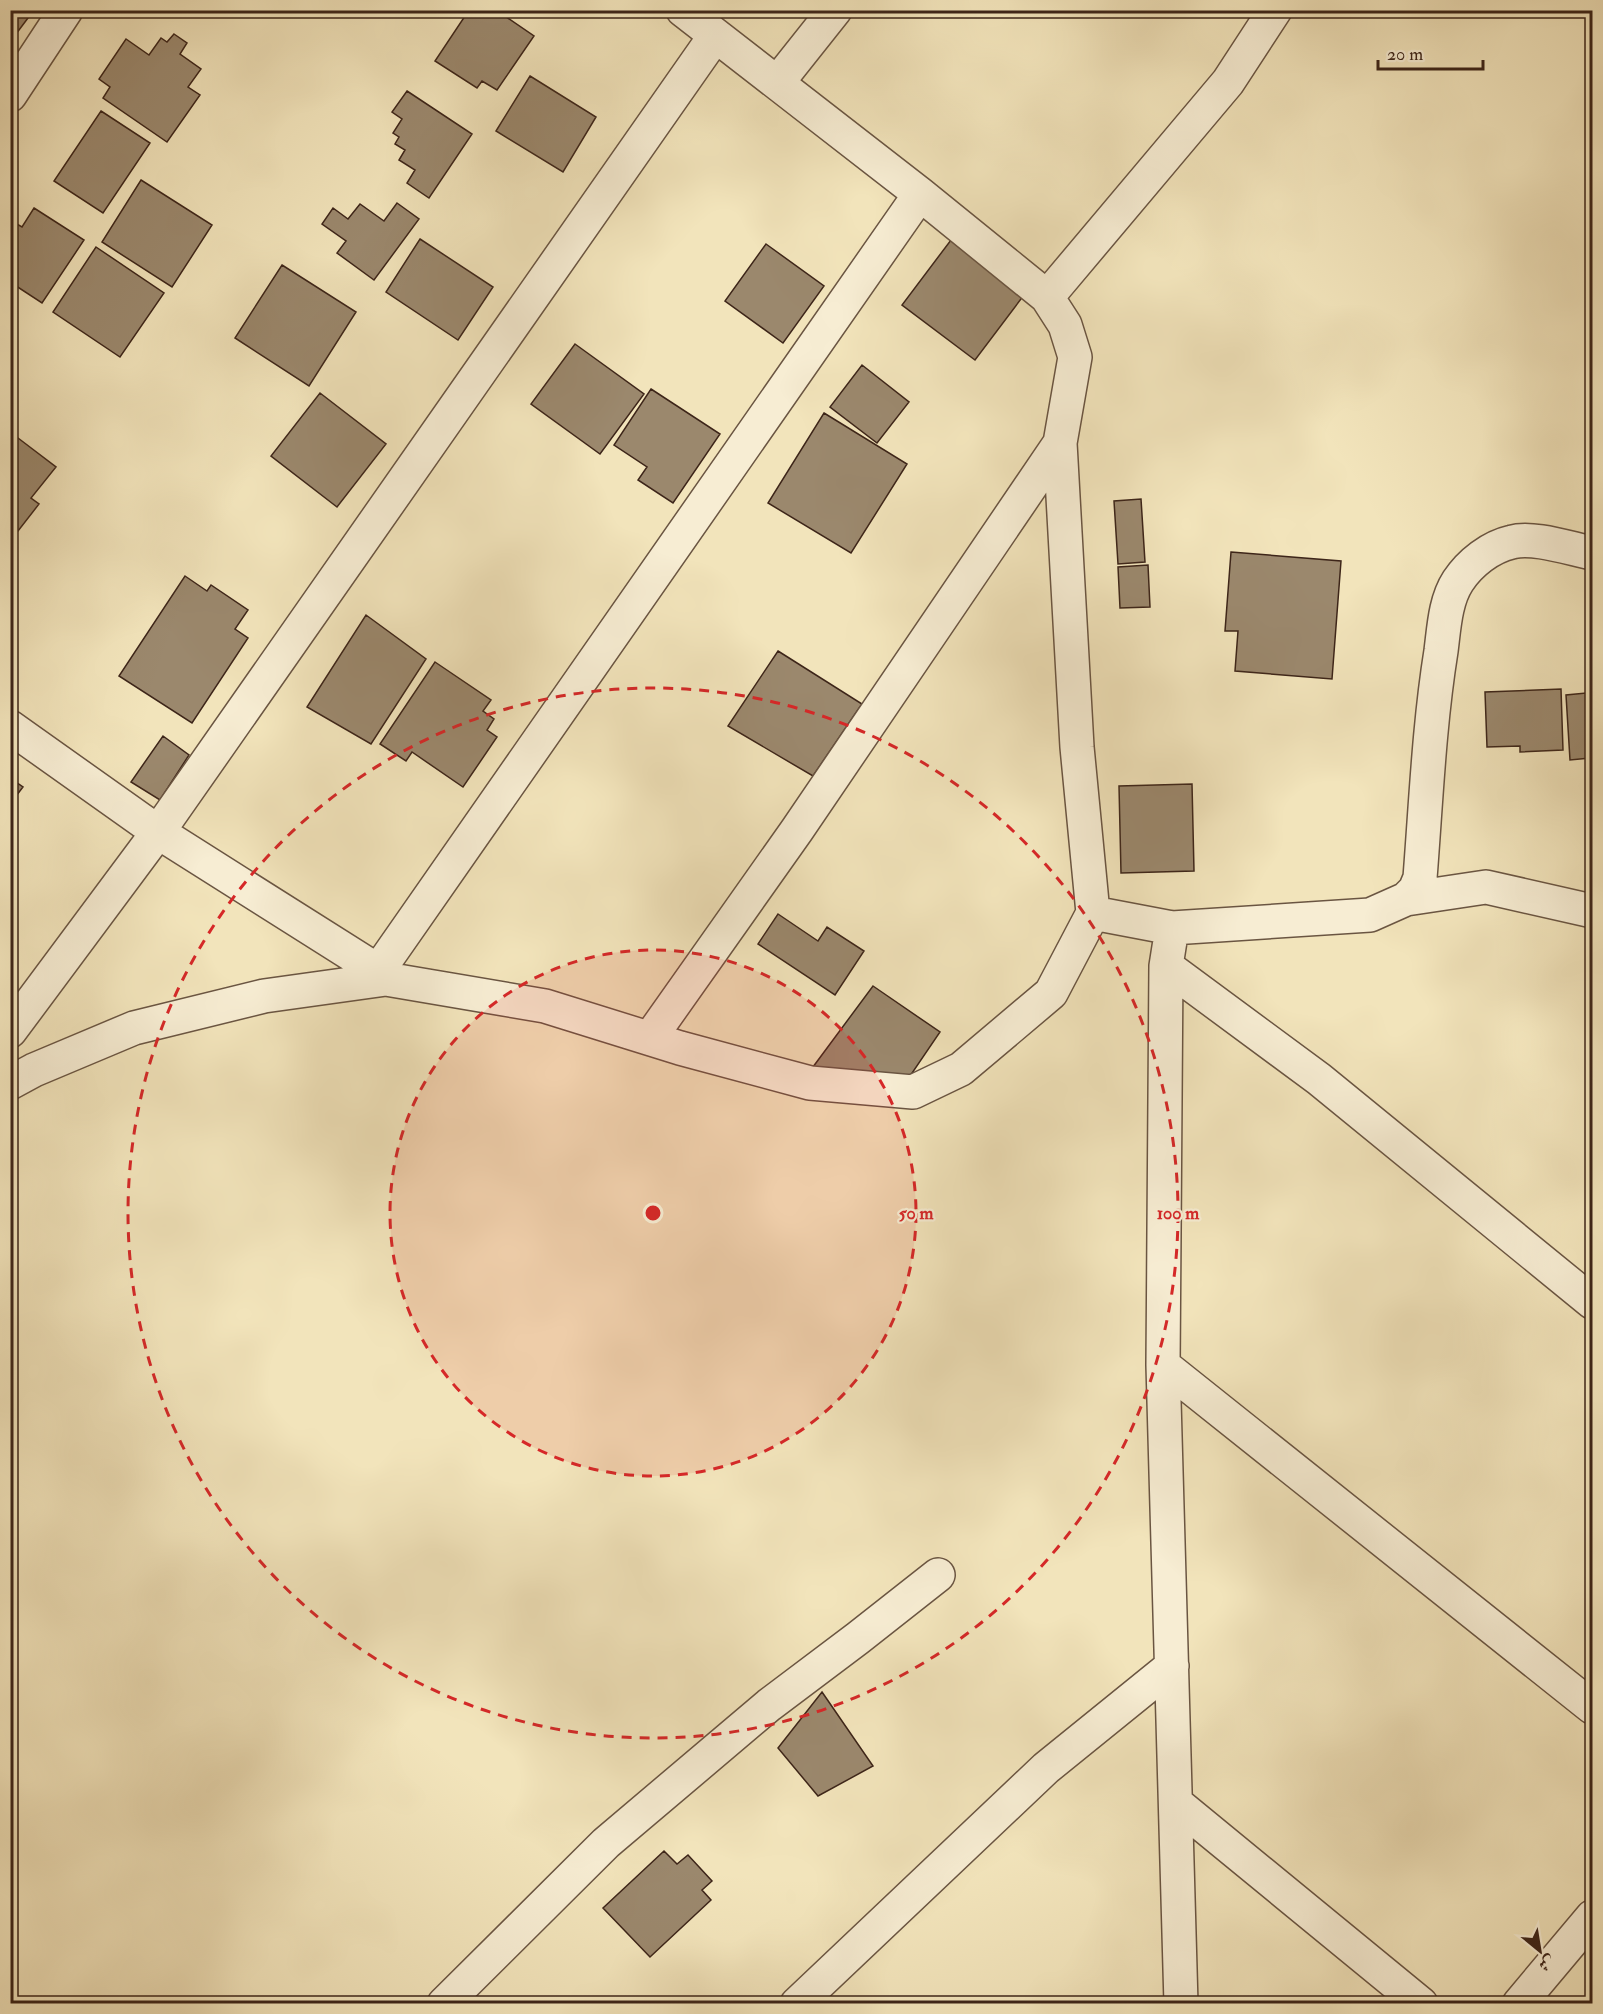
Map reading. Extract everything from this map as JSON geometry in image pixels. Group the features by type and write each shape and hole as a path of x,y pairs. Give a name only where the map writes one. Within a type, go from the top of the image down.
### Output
{"street":[{"path":"10,95 66,10"},
{"path":"10,1083 34,1070 134,1028 264,996 382,975 545,1006 810,1083 913,1092 961,1069 1051,993 1093,913 1077,747 1060,443 1075,357 1065,325 1047,297 920,194 683,10"},
{"path":"777,83 835,10"},
{"path":"1047,297 1228,82 1275,10"},
{"path":"10,1031 158,832 715,36"},
{"path":"382,975 920,194"},
{"path":"650,1038 797,830 1060,443"},
{"path":"1406,899 1420,878 1434,693 1448,605 1457,582 1472,563 1512,541 1528,540 1593,553"},
{"path":"10,727 158,832 382,975"},
{"path":"1093,913 1172,928 1370,915 1406,899 1486,887 1593,911"},
{"path":"1172,928 1166,966 1163,1365 1181,2004"},
{"path":"1166,966 1319,1079 1593,1302"},
{"path":"1163,1365 1593,1707"},
{"path":"444,2004 606,1843 769,1705 938,1575"},
{"path":"797,2004 1046,1768 1172,1666"},
{"path":"1176,1803 1421,2004"},
{"path":"1519,2004 1593,1917"}],"building":[{"path":"10,10 34,10 10,42"},
{"path":"469,10 496,10 534,36 497,90 482,81 477,88 435,61"},
{"path":"174,34 187,43 180,54 201,69 188,87 200,95 167,142 103,98 110,87 99,79 126,39 149,55 161,38 167,42"},
{"path":"530,76 596,117 563,172 496,131"},
{"path":"407,91 472,134 429,198 407,183 415,170 399,160 405,150 395,144 399,137 393,133 402,119 392,112"},
{"path":"101,111 150,143 103,213 54,181"},
{"path":"141,180 212,225 172,287 102,242"},
{"path":"397,203 419,219 374,280 337,253 346,241 322,224 333,208 348,219 360,204 384,221"},
{"path":"34,208 84,240 42,303 10,282 10,220 22,227"},
{"path":"420,239 493,287 458,340 386,292"},
{"path":"951,240 1024,295 975,360 902,305"},
{"path":"766,244 824,286 783,343 725,301"},
{"path":"96,247 164,293 120,357 53,312"},
{"path":"282,265 356,312 309,386 235,338"},
{"path":"575,344 644,394 600,454 531,404"},
{"path":"862,365 909,402 877,443 830,407"},
{"path":"651,389 720,434 673,503 638,480 647,467 614,445"},
{"path":"320,393 386,444 337,507 271,456"},
{"path":"824,413 907,464 851,553 768,503"},
{"path":"18,438 56,467 31,498 39,504 18,531 10,525 10,448"},
{"path":"1141,499 1145,562 1118,564 1114,501"},
{"path":"1231,552 1341,561 1332,679 1235,671 1238,631 1225,631"},
{"path":"1148,565 1150,607 1120,608 1118,567"},
{"path":"185,576 207,591 211,585 248,610 235,629 248,638 192,723 119,676"},
{"path":"366,615 426,659 371,744 307,707"},
{"path":"778,651 862,704 813,776 728,726"},
{"path":"435,662 491,700 483,711 494,719 487,730 497,737 463,787 412,752 406,761 380,744"},
{"path":"1561,689 1563,750 1520,752 1520,746 1487,747 1485,692"},
{"path":"1586,693 1590,758 1570,760 1566,695"},
{"path":"163,736 189,755 160,800 131,782"},
{"path":"10,778 23,787 10,804"},
{"path":"1192,784 1194,871 1121,873 1119,786"},
{"path":"778,914 818,941 827,927 864,951 835,995 758,944"},
{"path":"873,986 940,1032 906,1082 810,1071"},
{"path":"822,1692 873,1766 818,1796 778,1748"},
{"path":"664,1851 677,1864 688,1855 712,1881 702,1890 711,1900 650,1957 603,1908"}]}
